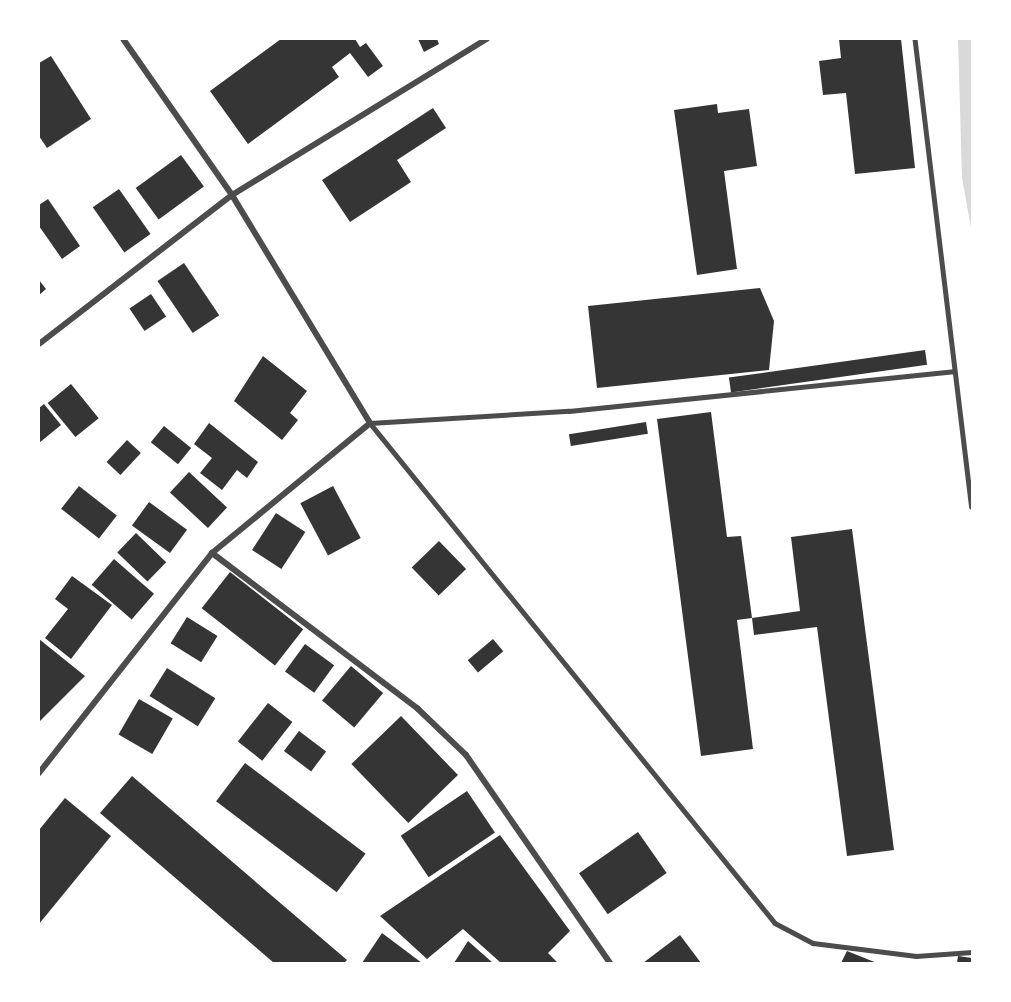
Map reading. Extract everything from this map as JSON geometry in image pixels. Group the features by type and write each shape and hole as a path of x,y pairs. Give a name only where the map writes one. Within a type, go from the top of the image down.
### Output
{"street":[{"path":"39,773 212,553 370,423 232,195 123,39"},
{"path":"39,344 232,195 487,39"},
{"path":"212,553 418,709 466,755 609,963"}],"lane":[{"path":"915,39 953,371 972,507"},
{"path":"370,423 568,411 953,371"},
{"path":"370,423 775,923 813,943 916,956 972,952"}],"shaded area":[{"path":"958,39 972,39 972,233 962,178"}],"building":[{"path":"281,39 355,39 360,47 366,43 383,66 368,77 350,53 332,67 339,77 248,144 210,91"},
{"path":"418,39 437,39 439,44 424,52"},
{"path":"839,39 901,39 915,168 855,174 846,93 823,95 819,61 841,58"},
{"path":"51,56 91,119 47,148 39,136 39,63"},
{"path":"717,104 718,113 749,109 757,166 724,171 737,269 697,275 674,110"},
{"path":"433,108 446,128 397,160 411,182 350,222 322,180"},
{"path":"181,155 204,187 159,219 136,188"},
{"path":"119,189 151,234 124,252 93,207"},
{"path":"48,199 80,246 62,259 39,226 39,205"},
{"path":"184,263 219,315 193,333 157,281"},
{"path":"39,280 46,289 39,295"},
{"path":"760,288 774,321 769,370 597,388 588,306"},
{"path":"151,294 166,316 145,331 129,309"},
{"path":"925,350 927,365 731,392 729,378"},
{"path":"263,356 307,391 290,413 298,420 282,440 234,401"},
{"path":"71,384 99,418 75,437 48,403"},
{"path":"44,404 61,425 39,443 39,408"},
{"path":"711,412 727,537 741,536 752,618 737,620 753,749 701,756 657,419"},
{"path":"646,422 648,434 571,446 569,434"},
{"path":"209,423 258,462 247,478 237,470 222,490 200,473 212,458 194,444"},
{"path":"164,426 191,448 178,464 151,442"},
{"path":"127,440 141,453 120,475 107,462"},
{"path":"189,472 227,507 208,528 170,492"},
{"path":"79,486 117,516 99,538 61,509"},
{"path":"333,486 361,538 328,555 300,503"},
{"path":"149,502 187,530 170,553 132,525"},
{"path":"276,513 305,532 281,569 252,550"},
{"path":"852,529 894,850 847,856 817,627 754,635 752,618 800,611 791,537"},
{"path":"136,533 166,562 147,582 117,552"},
{"path":"439,541 466,569 439,595 412,567"},
{"path":"114,559 154,594 132,619 92,585"},
{"path":"230,572 303,629 275,666 202,608"},
{"path":"72,576 112,605 71,659 45,638 68,609 55,599"},
{"path":"187,617 218,636 201,662 171,643"},
{"path":"39,639 85,676 39,722"},
{"path":"493,639 503,651 478,672 468,660"},
{"path":"305,644 334,665 314,693 285,672"},
{"path":"351,666 383,693 354,727 322,700"},
{"path":"167,668 215,698 198,726 150,696"},
{"path":"139,699 173,718 152,754 118,735"},
{"path":"268,703 292,722 262,761 238,742"},
{"path":"401,716 458,775 408,823 351,764"},
{"path":"299,731 326,751 311,771 284,751"},
{"path":"245,763 366,854 337,892 216,801"},
{"path":"132,776 347,960 344,963 274,963 100,813"},
{"path":"467,791 495,832 429,877 401,836"},
{"path":"65,798 111,836 39,924 39,830"},
{"path":"638,832 667,873 608,914 579,873"},
{"path":"500,835 570,931 548,953 558,963 501,963 463,929 427,959 380,916"},
{"path":"382,933 422,963 362,963"},
{"path":"680,935 701,963 643,963"},
{"path":"468,941 493,963 454,963"},
{"path":"847,951 877,963 841,963"},
{"path":"958,956 972,958 972,963 957,963"}]}
